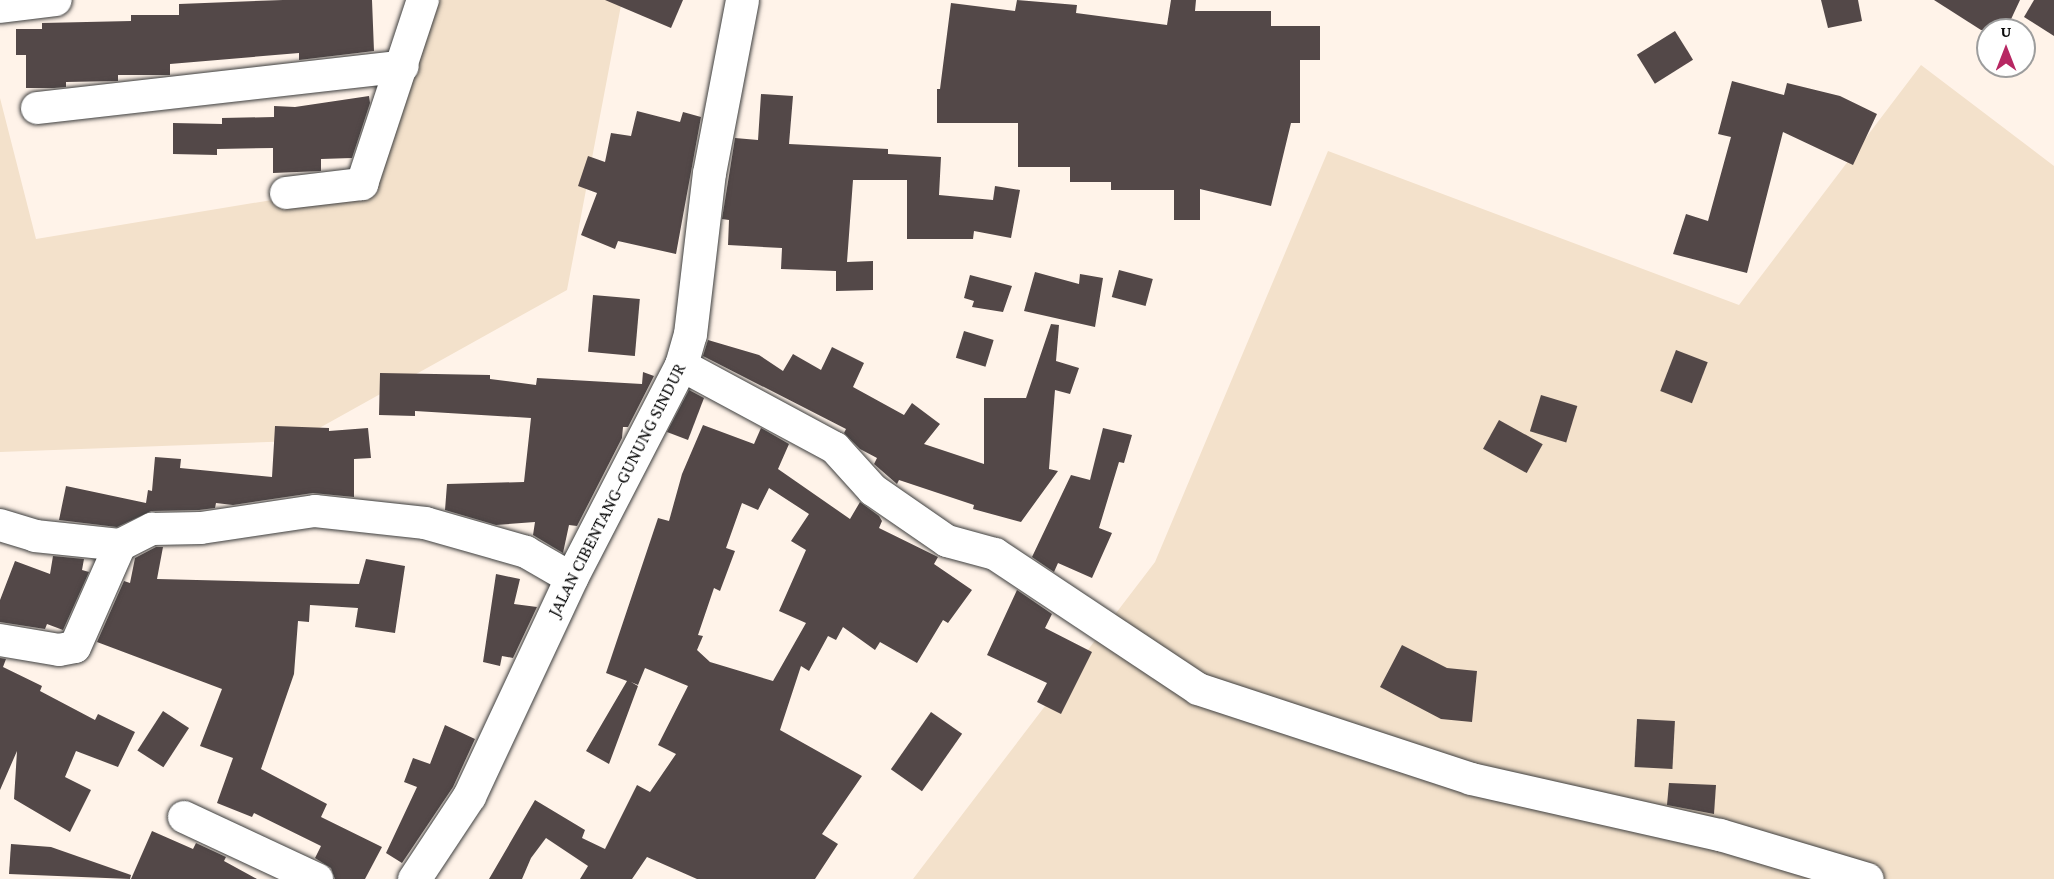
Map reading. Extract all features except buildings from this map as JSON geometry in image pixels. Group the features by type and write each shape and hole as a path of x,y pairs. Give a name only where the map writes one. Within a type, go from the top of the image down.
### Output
{"street":[{"path":"286,194 362,184 423,0"},
{"name":"JALAN CIBENTANG–GUNUNG SINDUR","path":"414,879 470,796 571,578 681,365 690,334 710,173 742,0"},
{"path":"0,7 45,1"},
{"path":"37,108 403,66"},
{"path":"681,365 835,448 873,490 947,541 995,554 1198,689 1471,779 1720,835 1868,879"},
{"path":"0,525 35,536 120,546 152,529 201,528 315,511 425,523 526,552 571,578"},
{"path":"0,640 59,651 75,647 120,546"},
{"path":"184,817 317,879"}],"shaded area":[{"path":"411,0 622,0 567,290 296,441 0,452 0,98 36,239 344,188"},
{"path":"1921,65 2054,166 2054,879 913,879 1155,562 1328,151 1739,305"}]}
